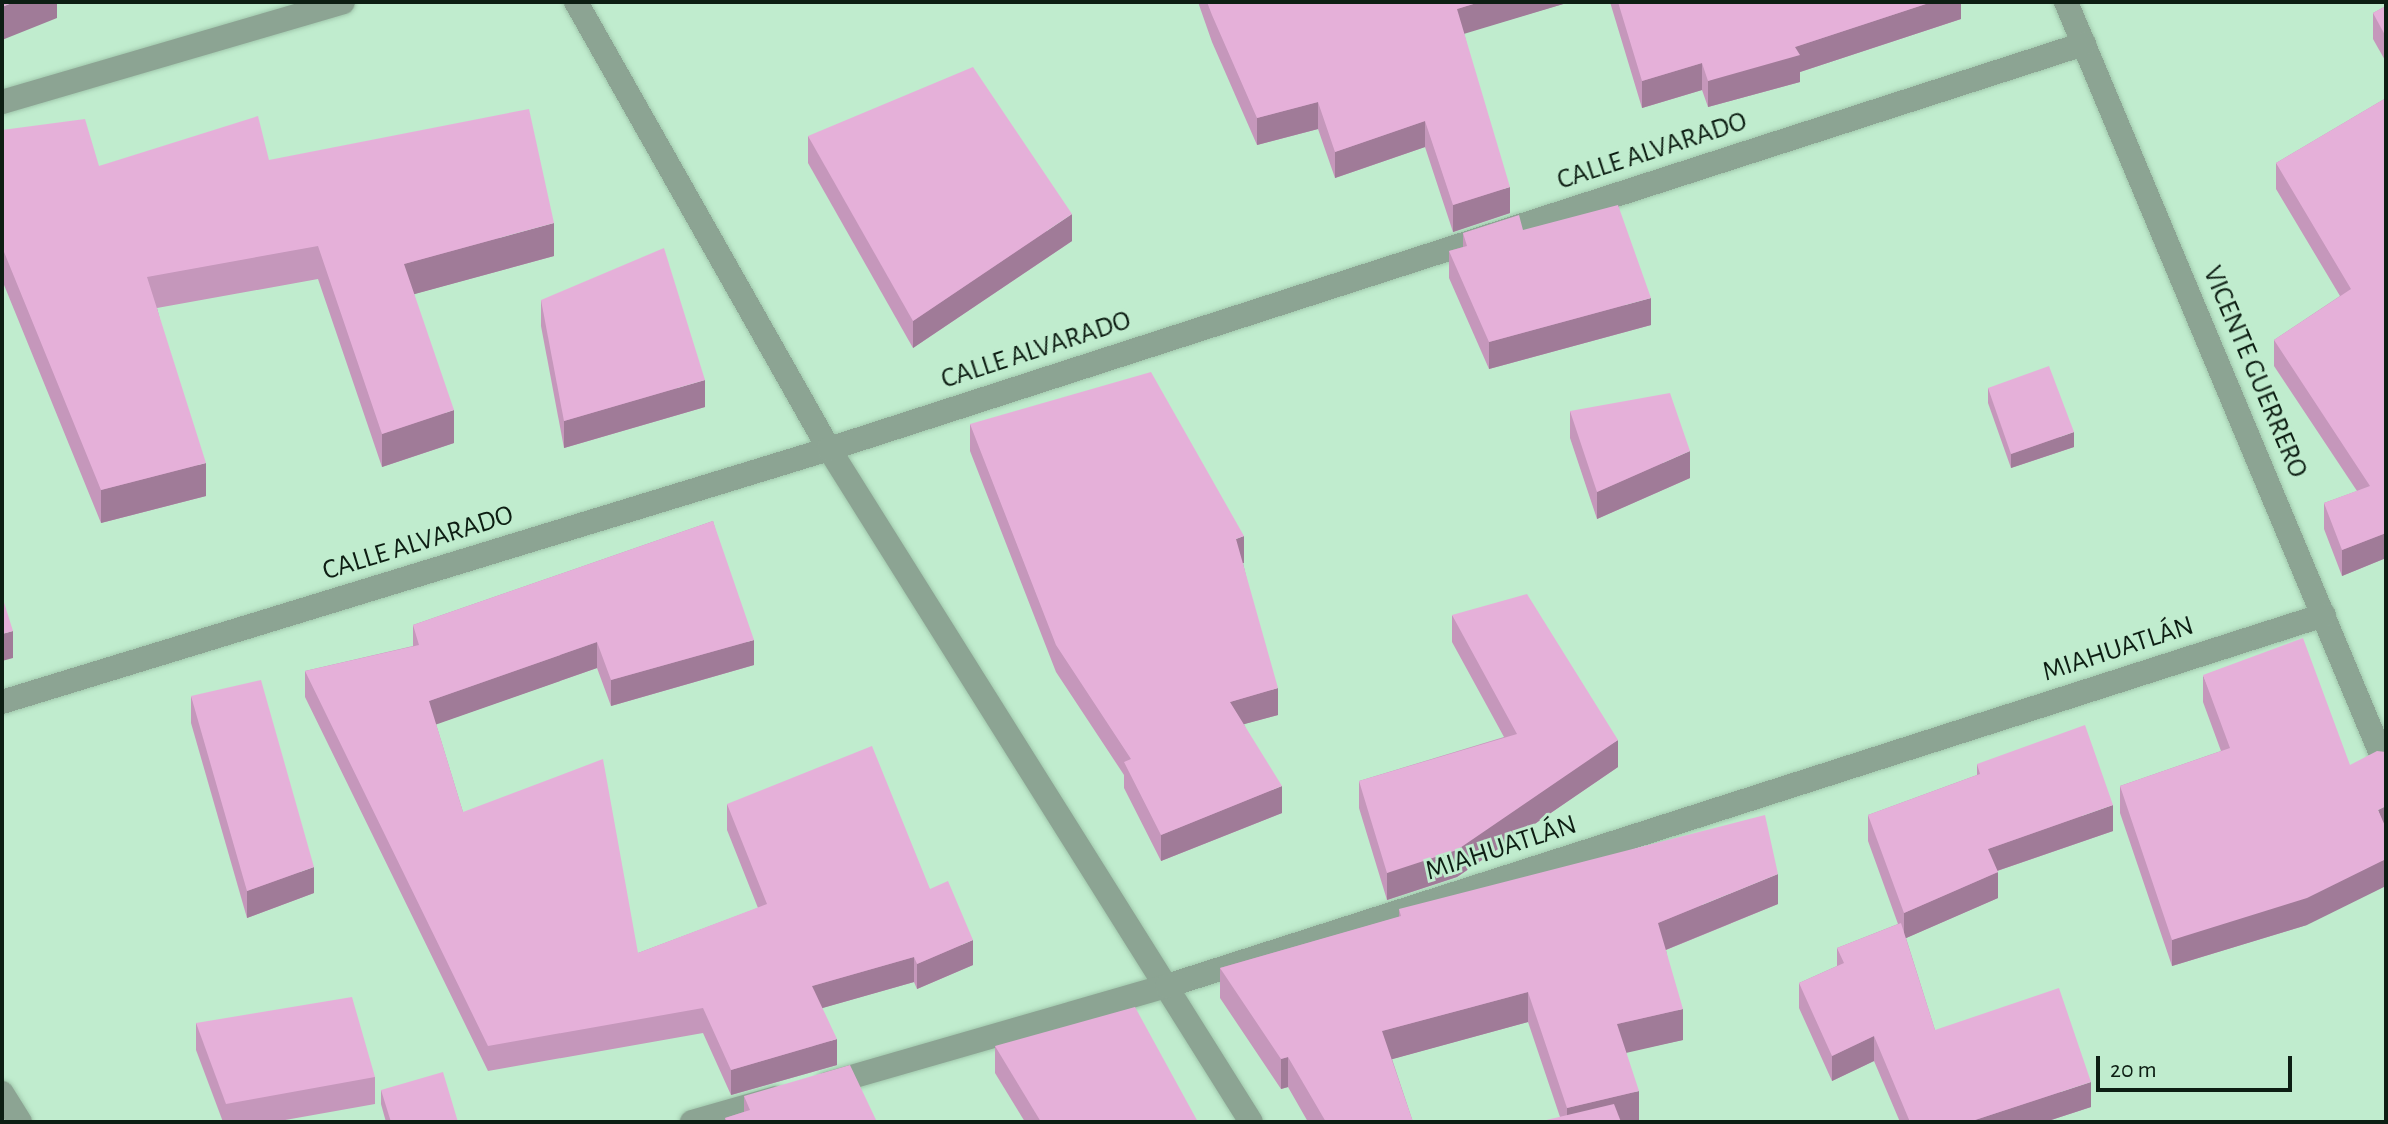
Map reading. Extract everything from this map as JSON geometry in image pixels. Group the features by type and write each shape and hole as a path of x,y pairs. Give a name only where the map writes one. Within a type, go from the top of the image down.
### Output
{"street":[{"path":"2,102 343,2"},
{"path":"576,2 829,449 1251,1122"},
{"name":"VICENTE GUERRERO","path":"2066,2 2386,766"},
{"name":"CALLE ALVARADO","path":"2,702 829,449 2084,44"},
{"name":"MIAHUATLÁN","path":"692,1122 1167,986 2324,615"},
{"path":"2,1093 20,1122"}],"building":[{"path":"1207,2 1480,2 1457,9 1510,187 1453,205 1425,121 1335,152 1318,102 1257,118"},
{"path":"1618,2 1932,2 1795,47 1800,55 1708,81 1702,63 1642,81"},
{"path":"2386,6 2386,37 2373,13"},
{"path":"973,67 1072,214 913,321 808,136"},
{"path":"2386,98 2386,533 2342,550 2324,503 2370,486 2274,340 2351,289 2276,163"},
{"path":"529,109 554,223 404,264 454,410 382,434 318,246 147,277 206,463 101,490 2,247 2,130 85,119 99,166 258,116 269,160"},
{"path":"1618,205 1651,298 1489,342 1449,251 1467,246 1463,233 1519,215 1523,230"},
{"path":"664,248 705,380 564,421 541,300"},
{"path":"2049,366 2074,432 2011,454 1988,388"},
{"path":"1151,372 1244,536 1236,539 1278,688 1230,702 1282,786 1161,835 1124,762 1131,759 1056,645 970,424"},
{"path":"1670,393 1690,451 1597,492 1570,411"},
{"path":"713,521 754,640 611,680 597,642 429,701 463,812 603,759 638,953 767,904 727,804 872,746 930,889 948,881 973,940 917,964 914,957 812,986 837,1039 731,1070 703,1008 488,1046 305,671 419,645 413,625"},
{"path":"1527,594 1618,740 1457,850 1387,873 1359,781 1517,734 1452,615"},
{"path":"2,596 13,631 2,634"},
{"path":"2303,638 2350,765 2377,751 2386,752 2386,806 2378,810 2386,828 2386,859 2307,898 2172,940 2120,786 2230,748 2203,675"},
{"path":"261,680 314,867 247,891 191,696"},
{"path":"2085,725 2113,805 1988,849 1998,872 1904,913 1868,815 1980,774 1977,764"},
{"path":"1765,815 1778,874 1658,923 1683,1009 1617,1024 1639,1091 1567,1108 1528,992 1382,1031 1413,1122 1326,1122 1288,1057 1281,1059 1220,968 1401,916 1399,909"},
{"path":"1901,923 1935,1030 2059,988 2091,1082 1969,1122 1910,1122 1874,1036 1832,1056 1799,983 1844,963 1837,948"},
{"path":"352,997 375,1077 226,1104 196,1023"},
{"path":"1135,1007 1198,1122 1041,1122 995,1046"},
{"path":"850,1065 877,1122 727,1122 725,1118 750,1110 744,1096"},
{"path":"443,1072 458,1122 391,1122 381,1090"},
{"path":"1614,1104 1621,1122 1538,1122"}]}
